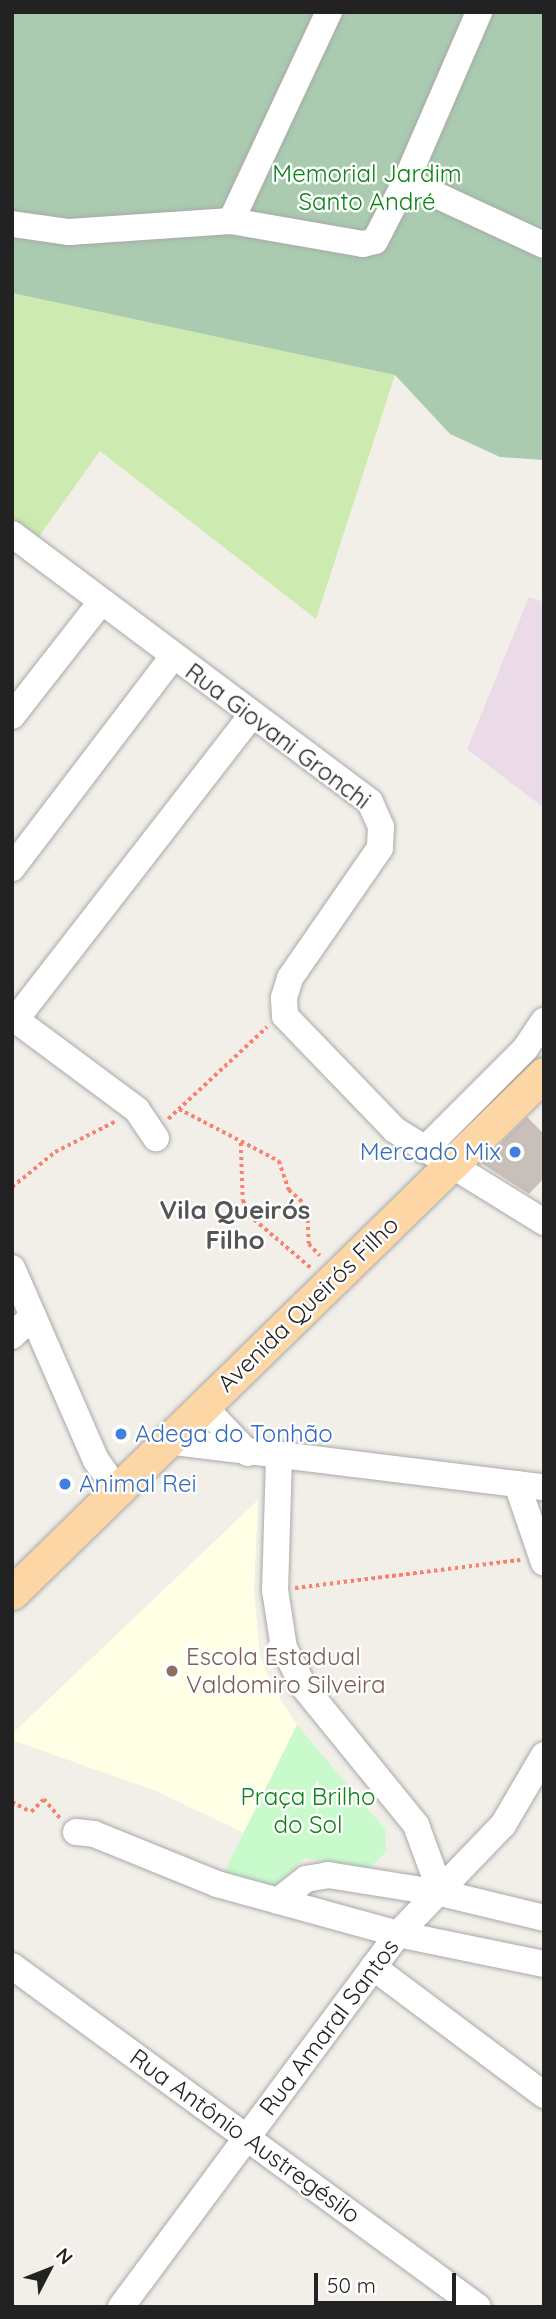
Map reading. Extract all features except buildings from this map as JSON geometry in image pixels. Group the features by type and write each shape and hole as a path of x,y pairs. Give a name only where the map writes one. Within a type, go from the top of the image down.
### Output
{"main road":[{"name":"Avenida Queirós Filho","path":"12,1593 333,1281 438,1158 544,1074"}],"street":[{"path":"231,221 328,12"},
{"path":"12,224 69,232 231,221 370,243 380,238 479,12"},
{"path":"406,181 544,245"},
{"name":"Rua Giovani Gronchi","path":"12,534 251,716 370,802 378,815 383,837 376,858 290,978 283,1005 292,1028 381,1118 438,1158 544,1222"},
{"path":"12,716 101,602"},
{"path":"12,868 173,657"},
{"path":"154,1135 136,1110 14,1018 251,716"},
{"name":"Avenida Queirós Filho","path":"438,1158 525,1049 544,1021"},
{"path":"12,1268 96,1460 117,1490"},
{"path":"12,1336 33,1316"},
{"path":"203,1406 248,1453"},
{"path":"167,1441 544,1488"},
{"path":"279,1457 275,1590 279,1627 293,1669 416,1825 441,1893"},
{"path":"517,1484 543,1560"},
{"name":"Rua Amaral Santos","path":"121,2307 398,1934 441,1893 503,1825 544,1755"},
{"path":"76,1832 94,1834 216,1884 398,1934 544,1964"},
{"path":"278,1901 316,1875 441,1893 544,1918"},
{"path":"501,1955 511,1911"},
{"name":"Rua Antônio Austregésilo","path":"12,1966 478,2307"},
{"path":"373,1967 544,2095"}],"path":[{"path":"154,1135 269,1025"},
{"path":"179,1109 279,1161 289,1190 307,1206 309,1244 333,1281"},
{"path":"12,1188 55,1152 136,1110"},
{"path":"241,1143 243,1200 249,1215 333,1281"},
{"path":"275,1590 543,1560"},
{"path":"12,1802 31,1812 44,1799 76,1832"}],"shaded area":[{"path":"529,597 544,602 544,808 467,749"},
{"name":"Escola Estadual Valdomiro Silveira","path":"258,1500 254,1591 260,1656 273,1687 297,1725 244,1833 156,1791 12,1740 12,1734"}],"green space":[{"name":"Memorial Jardim Santo André","path":"12,12 544,12 544,460 500,457 450,434 395,375 12,293"},
{"path":"12,293 395,375 316,619 100,451 38,538 12,517"},
{"name":"Praça Brilho do Sol","path":"297,1725 385,1829 386,1852 372,1866 360,1868 305,1858 273,1887 224,1873"}],"place":[{"name":"Mercado Mix","path":"515,1152"},
{"name":"Adega do Tonhão","path":"121,1434"},
{"name":"Animal Rei","path":"65,1484"},
{"name":"Escola Estadual Valdomiro Silveira","path":"172,1671"}],"district":[{"name":"Vila Queirós Filho","path":"235,1225"}]}
